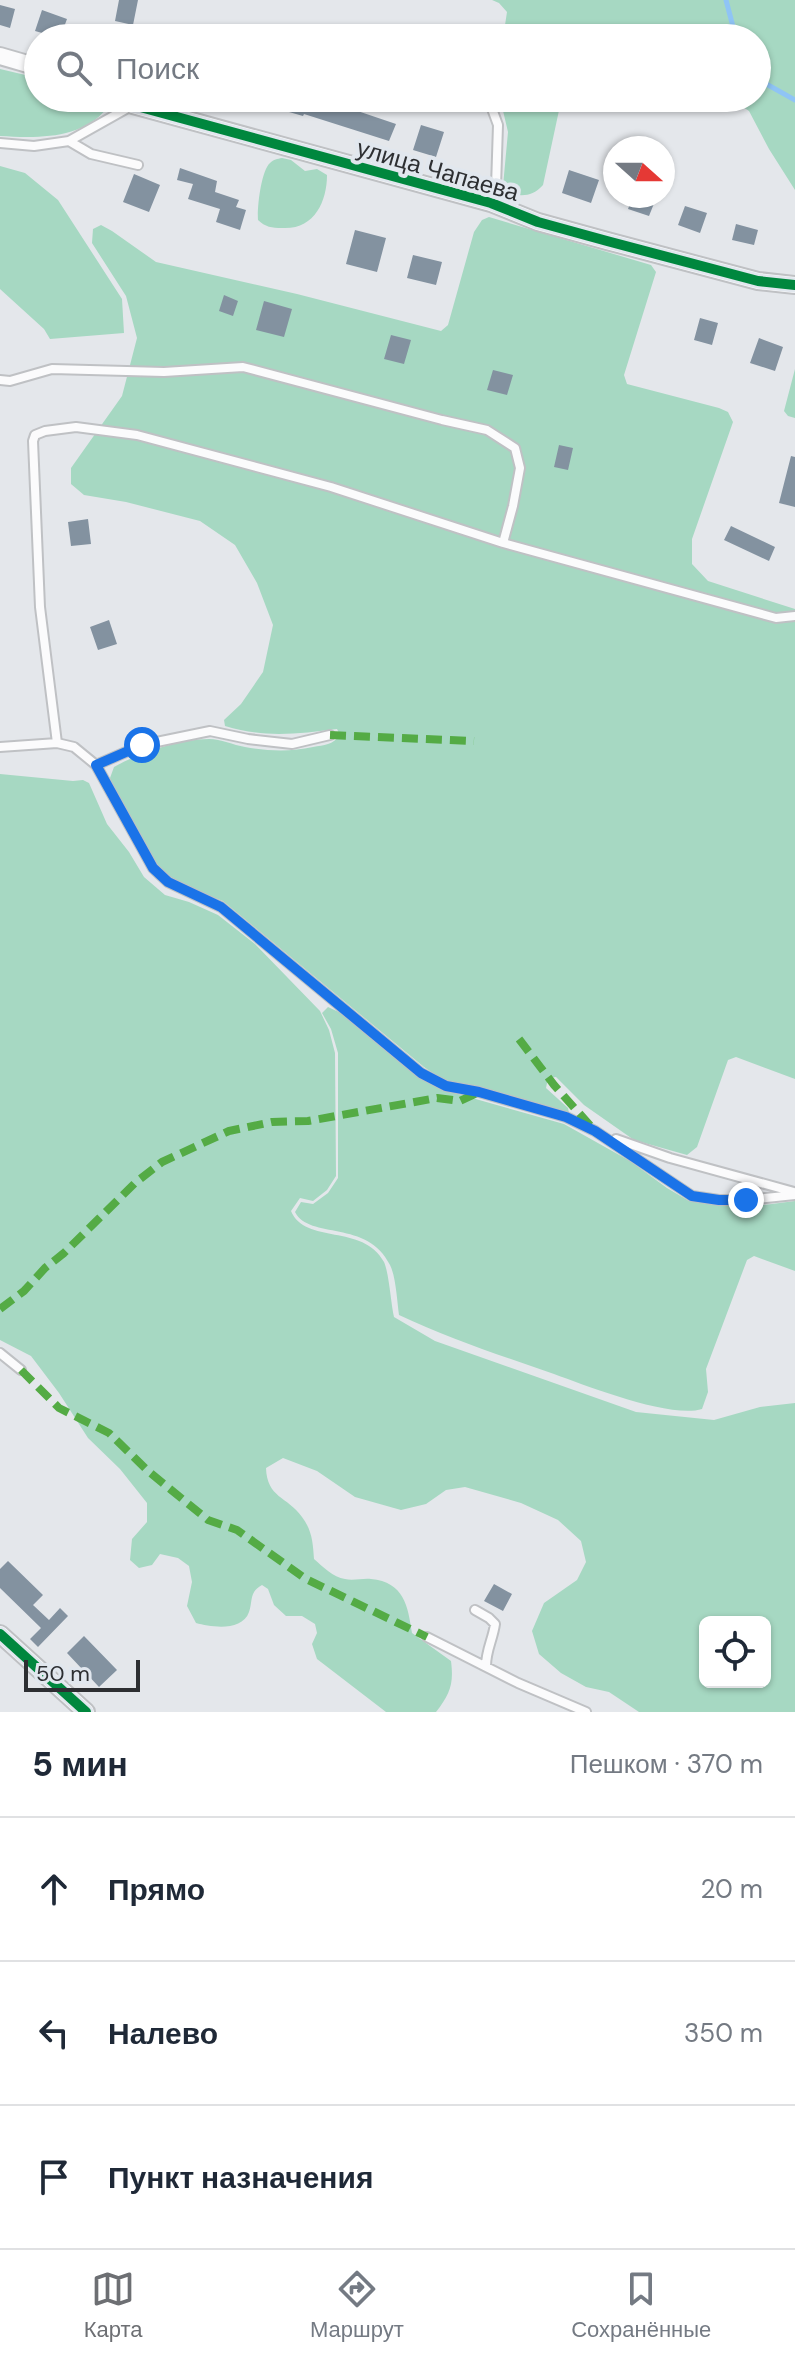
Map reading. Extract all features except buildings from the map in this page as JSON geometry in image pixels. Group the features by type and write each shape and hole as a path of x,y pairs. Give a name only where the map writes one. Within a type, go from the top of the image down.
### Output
{"street":[{"path":"0,56 24,63"},
{"name":"улица Чапаева","path":"159,112 491,203 538,222 758,281 795,285"},
{"path":"0,1634 86,1712"}],"lane":[{"path":"0,143 34,146 69,141 121,112"},
{"path":"491,203 496,187 498,125 493,112"},
{"path":"69,141 91,154 138,165"},
{"path":"0,380 10,381 52,369 164,372 243,367 487,430 515,448 520,468 503,543"},
{"path":"57,743 40,607 33,441 35,435 45,431 76,427 137,435 331,487 503,543 776,618 795,616"},
{"path":"96,765 142,745 210,731 292,744 330,735"},
{"path":"0,747 57,743 74,747 96,765 153,868 168,882 221,907 421,1073 446,1086 479,1092 566,1117 670,1158 795,1193"},
{"path":"595,1131 692,1196 746,1200 795,1193"},
{"path":"0,1353 21,1370"},
{"path":"475,1610 495,1624 494,1635 486,1650 486,1666"},
{"path":"427,1637 586,1712"}],"green space":[{"path":"492,0 795,0 795,190 750,112 771,112 771,24 505,24 507,12"},
{"path":"0,69 24,75 24,112 103,112 85,126 58,135 0,136"},
{"path":"503,112 559,112 543,185 531,194 508,194 503,186 508,132"},
{"path":"282,158 291,160 305,171 317,169 327,175 324,195 316,212 303,224 282,228 258,220 264,174 271,162"},
{"path":"0,166 25,173 58,200 122,299 124,333 50,339 44,329 0,289"},
{"path":"489,217 651,265 656,272 624,375 627,384 719,408 728,412 733,422 692,539 692,564 708,581 795,609 795,1079 736,1057 728,1060 697,1147 687,1155 634,1140 584,1105 556,1077 548,1078 546,1088 568,1108 567,1114 446,1082 223,901 169,880 154,863 110,778 114,767 124,762 185,741 214,739 240,746 287,750 328,744 340,735 337,729 267,734 225,726 224,720 241,704 263,672 273,625 257,583 235,545 200,521 84,495 71,484 71,468 122,396 137,338 126,296 92,243 93,229 101,225 156,262 441,331 448,325 474,232 482,220"},
{"path":"795,369 795,418 784,411"},
{"path":"0,774 89,783 107,824 144,877 165,895 218,915 255,944 320,1011 335,1053 336,1176 327,1190 313,1201 300,1198 291,1211 308,1228 363,1242 375,1250 386,1267 394,1317 435,1341 636,1412 714,1420 760,1407 795,1403 795,1712 639,1712 609,1692 586,1687 561,1673 539,1654 532,1631 544,1603 577,1580 586,1562 581,1541 558,1520 521,1503 465,1487 446,1490 426,1504 401,1510 355,1497 317,1471 283,1458 266,1468 267,1478 274,1491 305,1522 314,1559 341,1578 371,1579 391,1585 406,1605 412,1633 451,1661 450,1688 436,1712 386,1712 317,1659 312,1644 317,1633 315,1624 302,1616 286,1616 274,1605 268,1589 262,1585 253,1593 249,1612 240,1623 218,1627 196,1623 187,1606 192,1582 189,1566 178,1558 160,1554 152,1565 139,1568 130,1560 132,1539 147,1522 147,1503 120,1469 88,1438 31,1356 0,1340"},
{"path":"328,1007 343,1014 418,1077 444,1090 564,1124 630,1161 689,1201 747,1207 795,1201 795,1271 754,1256 747,1260 706,1369 708,1392 702,1409 670,1409 629,1400 476,1347 399,1315 392,1270 380,1251 354,1235 313,1226 302,1220 295,1212 301,1202 313,1204 328,1193 338,1178 338,1053 331,1029 322,1013"}],"waterway":[{"path":"726,0 732,24"},
{"path":"771,87 795,100"}],"marked path":[{"path":"330,735 474,741"},
{"path":"519,1039 595,1131"},
{"path":"0,1309 24,1291 135,1183 162,1162 229,1131 272,1122 308,1121 437,1098 460,1101 479,1092"},
{"path":"21,1370 59,1408 109,1433 148,1471 208,1520 237,1530 306,1579 427,1637"}],"cycle path":[{"path":"159,112 491,203 538,222 758,281 795,285"},
{"path":"0,1634 86,1712"}],"route":[{"path":"142,745 96,765 153,868 168,882 221,907 421,1073 446,1086 479,1092 566,1117 595,1131 692,1196 746,1200"}]}
